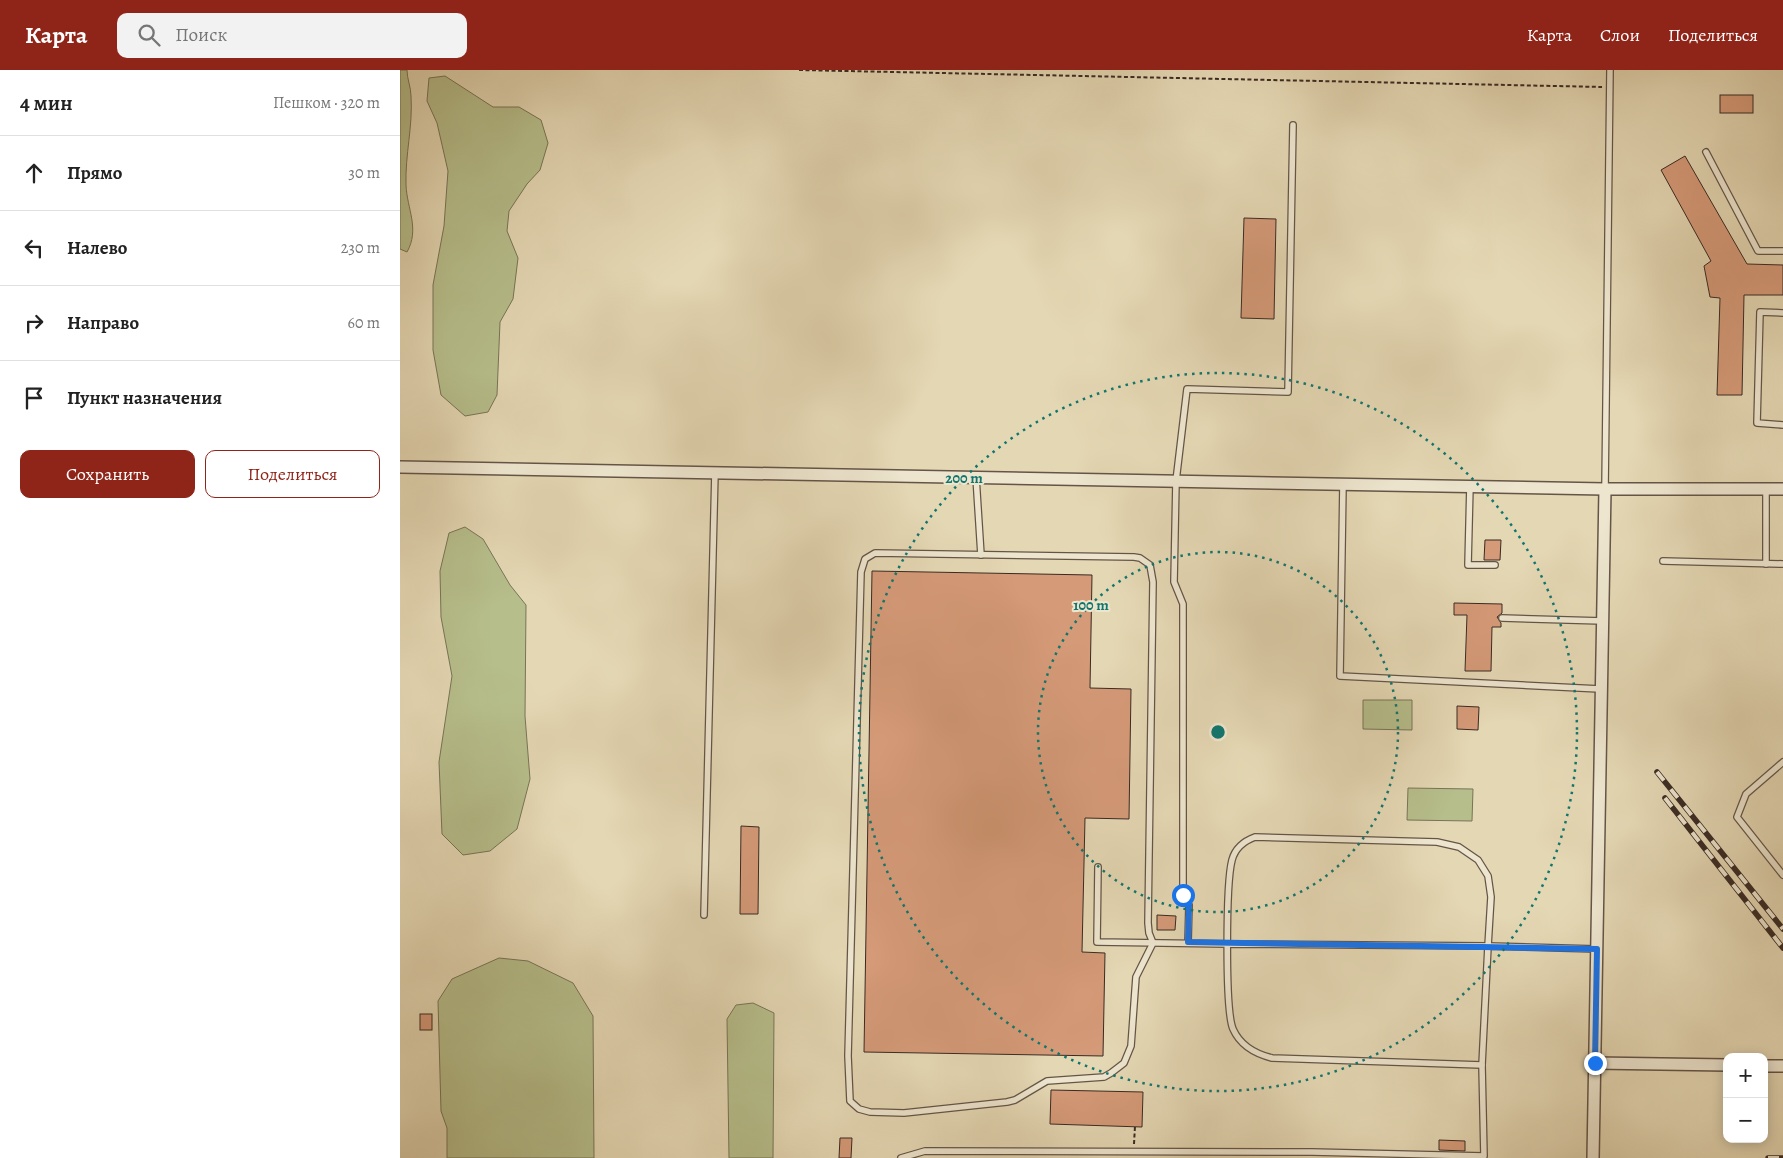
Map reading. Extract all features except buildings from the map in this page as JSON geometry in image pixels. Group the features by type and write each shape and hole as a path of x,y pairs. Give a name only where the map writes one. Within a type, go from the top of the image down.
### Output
{"street":[{"path":"400,467 1470,485 1605,489 1783,489"},
{"path":"1593,1158 1605,489"},
{"path":"1595,1063 1723,1065"},
{"path":"1768,1066 1783,1066"}],"lane":[{"path":"1605,489 1610,70"},
{"path":"1188,942 1189,905 1183,895 1183,604 1174,582 1176,481 1187,389 1288,392 1293,126"},
{"path":"1706,152 1758,251 1783,251"},
{"path":"1783,313 1760,312 1757,423 1783,425"},
{"path":"704,915 715,472"},
{"path":"976,476 981,555"},
{"path":"1343,484 1340,676 1600,689"},
{"path":"1470,485 1468,565 1495,565"},
{"path":"1766,489 1766,564"},
{"path":"875,553 1134,557 1140,558 1150,565 1153,582 1148,933 1153,942 1136,977 1129,1055 1112,1073 1098,1078 1047,1081 1015,1100 1007,1102 904,1113 859,1109 850,1100 848,1056 861,572 865,559 875,553"},
{"path":"1663,561 1783,564"},
{"path":"1502,618 1602,621"},
{"path":"1783,762 1746,794 1737,818 1783,875"},
{"path":"901,1158 925,1151 1484,1157 1482,1065 1491,897 1488,876 1478,860 1460,847 1437,842 1255,837 1238,848 1232,860 1227,944 1231,1024 1238,1037 1256,1053 1272,1058 1482,1065"},
{"path":"1098,867 1097,942 1597,949"},
{"path":"1000,1158 1005,1151"}],"path":[{"path":"799,70 1610,88"},
{"path":"1134,1135 1135,1126"}],"green space":[{"path":"400,70 407,70 411,96 406,185 413,227 411,244 407,252 400,249"},
{"path":"445,76 493,107 519,107 541,120 548,143 540,170 527,184 509,211 507,231 518,258 513,299 500,322 497,395 488,412 465,416 441,395 433,350 433,285 444,226 448,171 437,123 427,101 429,78"},
{"path":"465,527 483,539 510,585 526,605 525,716 530,779 517,829 490,851 463,855 442,834 439,762 452,676 441,617 440,571 449,533"},
{"path":"1363,700 1412,700 1412,730 1363,729"},
{"path":"1408,788 1473,789 1472,821 1407,820"},
{"path":"499,958 528,961 573,983 593,1016 594,1158 447,1158 447,1128 441,1111 438,1001 452,979"},
{"path":"753,1003 774,1013 773,1158 729,1158 727,1019 736,1005"}],"railway":[{"path":"1657,772 1783,929"},
{"path":"1665,798 1783,948"},
{"path":"1768,1158 1783,1158"}],"route":[{"path":"1183,895 1189,905 1188,942 1597,949 1595,1063"}]}
